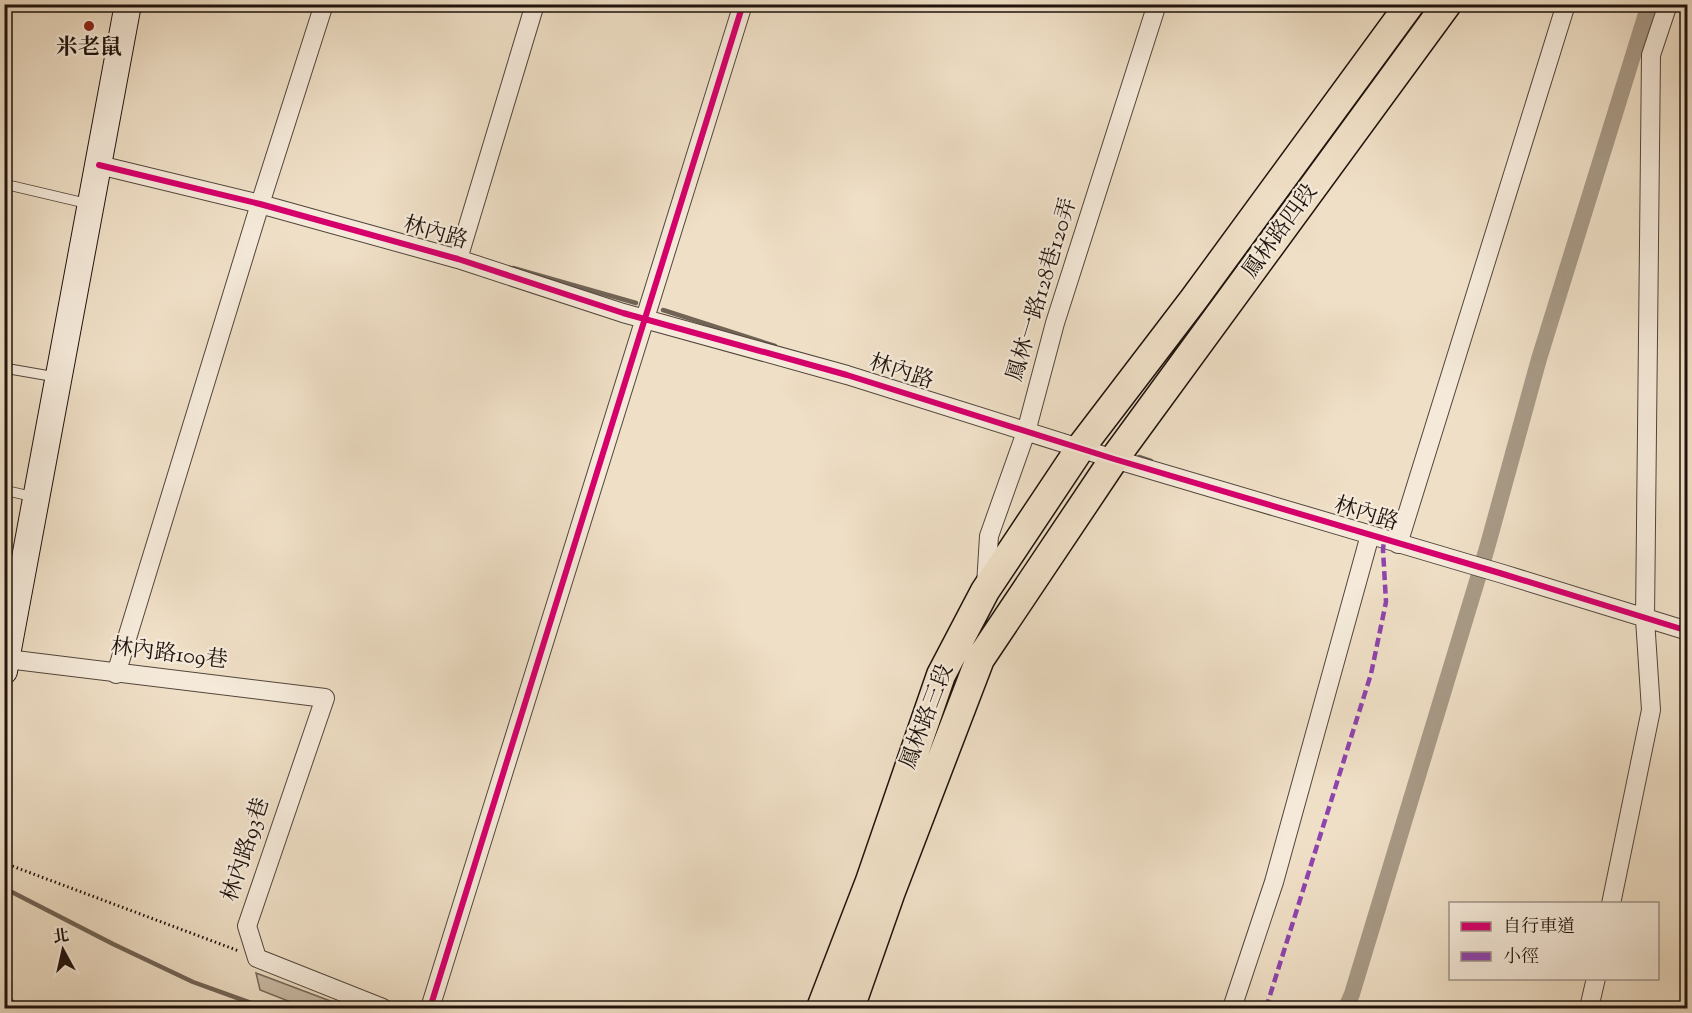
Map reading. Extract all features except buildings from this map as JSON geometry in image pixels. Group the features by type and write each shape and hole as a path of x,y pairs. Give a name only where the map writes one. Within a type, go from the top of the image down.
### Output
{"main road":[{"name":"鳳林路四段","path":"1080,447 1194,300 1410,4"},
{"name":"鳳林路四段","path":"1114,459 1447,4"},
{"name":"鳳林路三段","path":"821,1008 870,881 941,675 986,591 1080,447"},
{"name":"鳳林路三段","path":"850,1008 890,894 980,659 1114,459"}],"street":[{"path":"6,665 17,575 36,498 128,4"},
{"path":"116,674 260,204 324,4"},
{"path":"458,259 535,4"},
{"path":"430,1008 743,4"},
{"name":"鳳林一路128巷120弄","path":"986,591 989,536 1026,432 1055,323 1157,4"},
{"path":"1398,544 1566,4"},
{"path":"1611,902 1651,710 1645,619 1651,55 1668,4"},
{"name":"林內路","path":"99,165 260,204 458,259 646,319 847,375 1114,459 1688,631"},
{"path":"1232,1008 1274,882 1370,535"},
{"name":"林內路109巷","path":"6,665 116,674 325,698"},
{"name":"林內路93巷","path":"257,958 247,926 325,698"},
{"path":"257,958 383,1008"},
{"path":"1589,1008 1596,980"}],"lane":[{"path":"4,184 92,205"},
{"path":"4,368 58,378"},
{"path":"4,490 36,498"}],"path":[{"path":"4,864 257,958"}],"shaded area":[{"path":"256,973 349,1008 306,1008 260,990"}],"waterway":[{"path":"1346,1008 1487,548 1539,359 1649,4"},
{"path":"513,268 636,303"},
{"path":"663,310 775,346"},
{"path":"1139,457 1151,461"},
{"path":"4,888 193,982 265,1008"}],"marked path":[{"path":"1266,1008 1371,674 1386,602 1384,540"}],"cycle path":[{"path":"430,1008 743,4"},
{"path":"99,165 260,204 458,259 623,313 847,375 1114,459 1688,631"}],"place":[{"name":"米老鼠","path":"89,26"}]}
